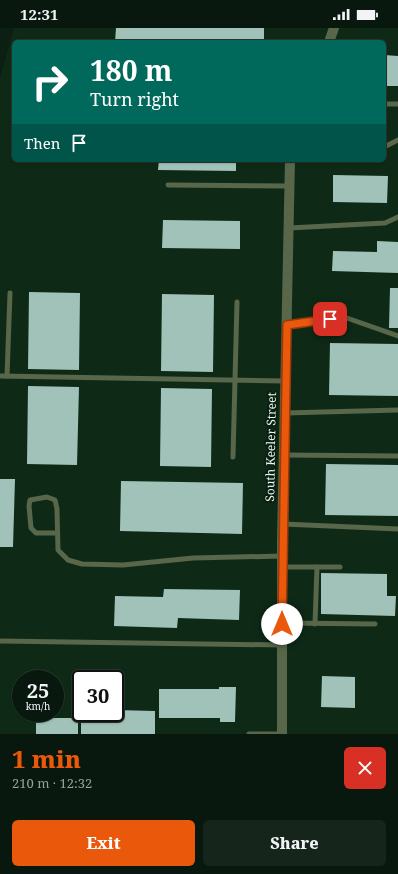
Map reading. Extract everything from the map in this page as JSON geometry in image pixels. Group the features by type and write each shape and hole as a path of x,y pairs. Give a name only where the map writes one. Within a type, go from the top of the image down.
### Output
{"street":[{"path":"330,40 334,28"},
{"name":"South Keeler Street","path":"282,734 282,556 290,162"}],"lane":[{"path":"386,104 398,104"},
{"path":"386,146 398,140"},
{"path":"168,185 290,186"},
{"path":"288,228 384,223 398,217"},
{"path":"7,376 10,293"},
{"path":"233,457 237,302"},
{"path":"287,325 344,317 398,336"},
{"path":"0,376 285,381"},
{"path":"285,413 398,410"},
{"path":"284,456 398,456"},
{"path":"57,533 36,533 31,528 29,506 30,500 47,497 55,500 57,509 58,550 68,560 82,564 123,565 193,558 282,556"},
{"path":"283,524 398,529"},
{"path":"282,567 340,567"},
{"path":"315,624 317,567"},
{"path":"282,624 375,624"},
{"path":"0,641 281,645"},
{"path":"249,734 282,734"}],"shaded area":[{"path":"14,28 398,28 398,734 0,734 0,78"}],"building":[{"path":"116,28 264,28 264,40 115,40"},
{"path":"386,55 398,56 398,86 386,86"},
{"path":"159,162 236,162 236,171 158,170"},
{"path":"333,175 388,176 387,203 333,202"},
{"path":"163,220 240,221 240,249 162,248"},
{"path":"377,241 398,242 398,273 332,271 333,251 377,252"},
{"path":"390,288 398,288 398,328 389,328"},
{"path":"29,292 80,293 79,370 28,369"},
{"path":"162,294 214,295 213,372 161,371"},
{"path":"330,343 398,344 398,396 329,395"},
{"path":"28,386 79,387 77,465 27,464"},
{"path":"161,388 212,389 211,467 160,466"},
{"path":"326,464 398,465 398,516 325,515"},
{"path":"0,479 15,479 13,547 0,547"},
{"path":"121,481 243,483 242,534 120,531"},
{"path":"321,573 387,574 387,596 396,596 395,616 321,614"},
{"path":"164,589 240,590 239,620 178,618 177,628 114,626 115,596 163,597"},
{"path":"322,676 355,677 355,708 321,707"},
{"path":"219,687 236,687 235,722 220,722 220,718 159,718 159,689 219,689"},
{"path":"124,710 155,711 155,734 81,734 81,722 124,722"},
{"path":"64,718 72,718 72,722 78,722 78,734 36,734 36,722 64,722"}],"route":[{"path":"282,624 282,540 287,325 330,319"}]}
